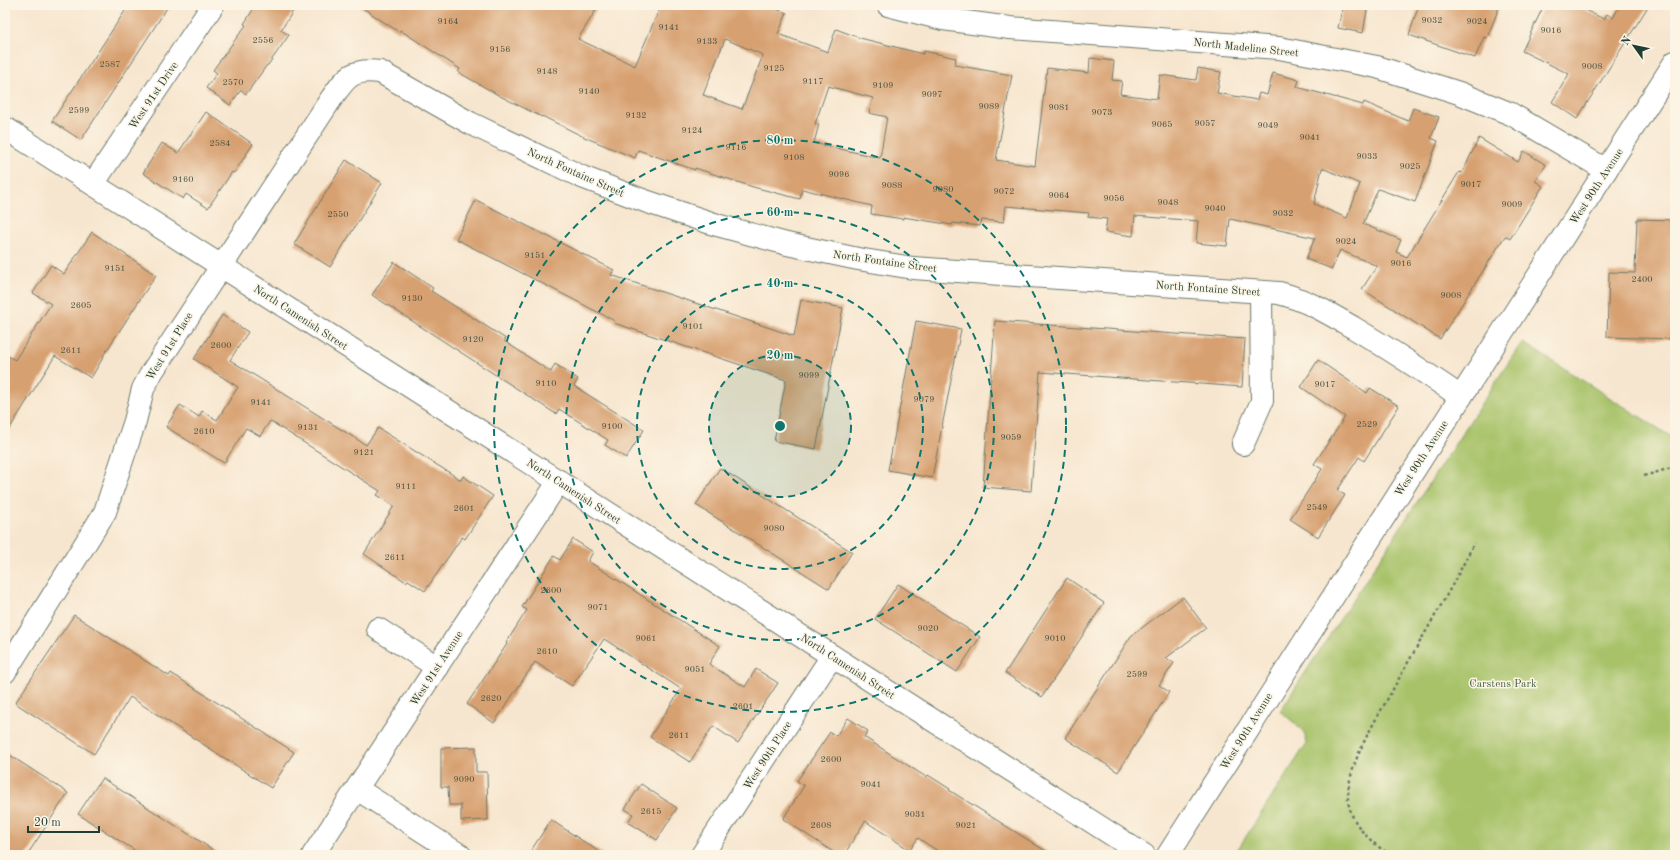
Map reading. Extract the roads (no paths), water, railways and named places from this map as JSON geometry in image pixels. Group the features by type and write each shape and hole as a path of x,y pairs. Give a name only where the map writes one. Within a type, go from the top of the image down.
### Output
{"street":[{"name":"West 91st Drive","path":"93,184 213,5"},
{"name":"North Madeline Street","path":"888,5 943,19 1010,28 1279,48 1377,67 1458,93 1511,114 1606,170"},
{"name":"West 90th Avenue","path":"1168,855 1675,62"},
{"name":"North Fontaine Street","path":"331,99 342,84 353,73 366,70 380,72 456,116 582,177 644,201 717,224 787,244 858,260 914,268 1280,293 1294,296 1319,308 1385,347 1461,397"},
{"name":"West 91st Place","path":"5,672 44,613 105,512 135,421 143,389 152,372 220,265 331,99"},
{"name":"North Camenish Street","path":"5,128 1144,855"},
{"path":"1243,444 1262,401 1261,292"},
{"name":"West 91st Avenue","path":"313,855 559,481"},
{"path":"378,629 437,667"},
{"name":"West 90th Place","path":"702,855 832,656"},
{"path":"357,789 460,855"}],"park label":[{"name":"Carstens Park","path":"1503,683"}]}
